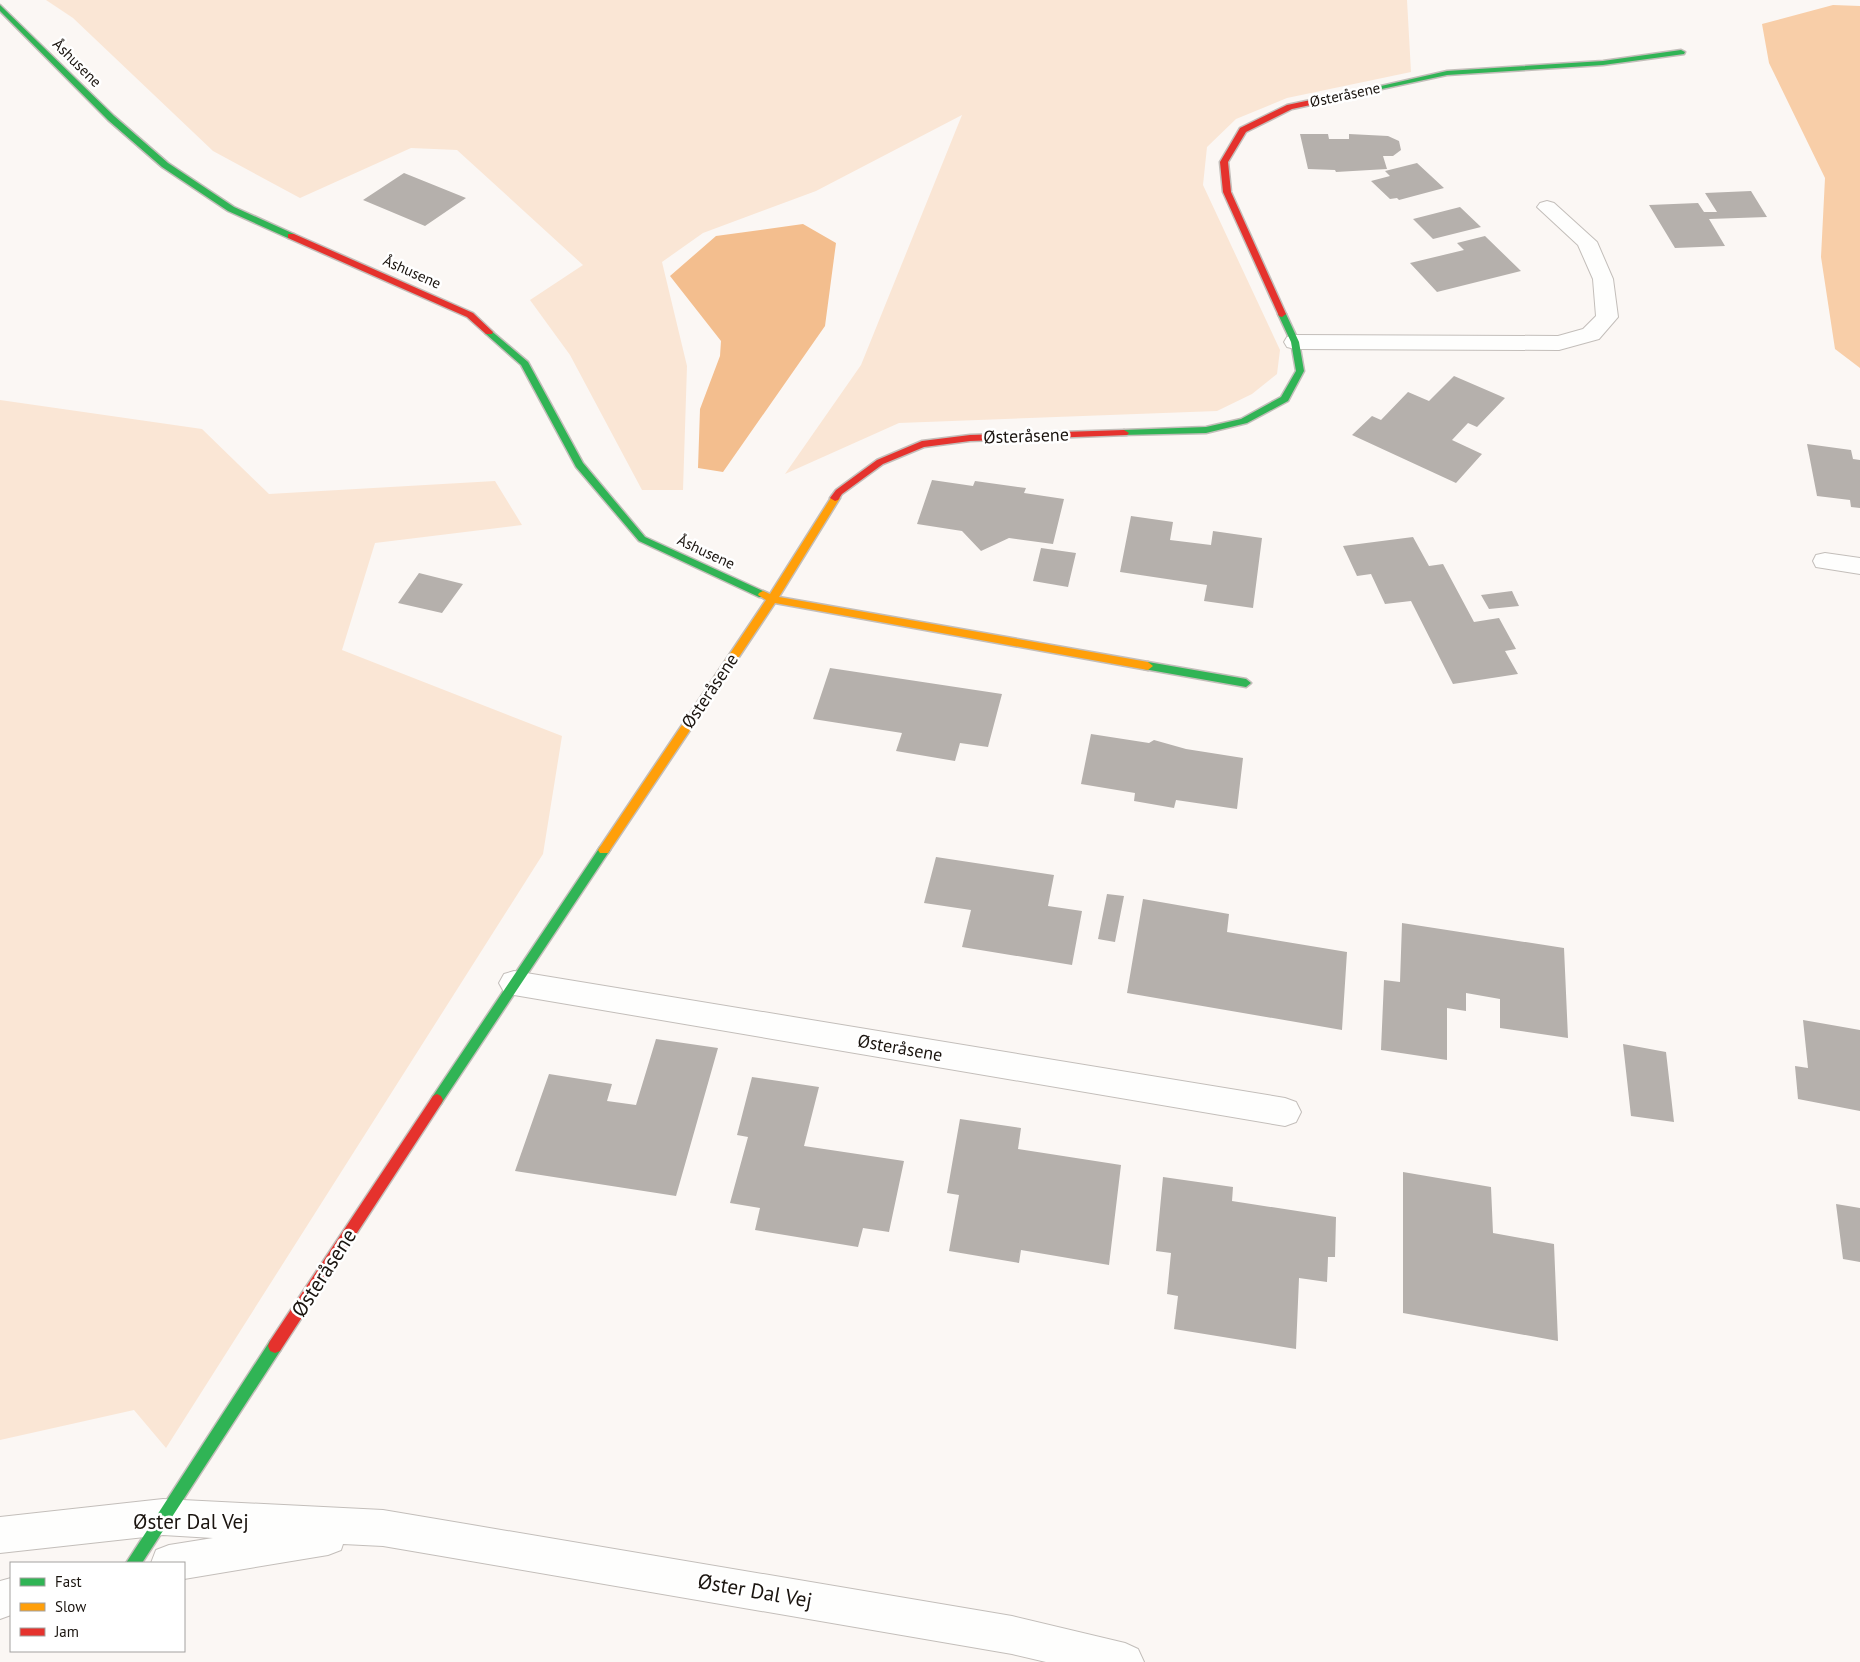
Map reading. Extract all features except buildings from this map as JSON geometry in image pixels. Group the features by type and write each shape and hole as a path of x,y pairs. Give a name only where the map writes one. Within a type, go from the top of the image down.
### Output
{"street":[{"name":"Åshusene","path":"0,7 111,118 165,165 231,209 470,314 525,364 579,465 642,540 772,599"},
{"name":"Østeråsene","path":"134,1562 514,983 772,599 839,492 880,462 922,444 970,438 1206,430 1244,421 1285,399 1300,372 1295,342 1227,192 1224,162 1243,130 1290,108 1447,73 1603,63 1682,52"},
{"path":"1295,342 1559,343 1591,334 1607,317 1604,279 1587,242 1547,207"},
{"path":"1825,561 1860,566"},
{"path":"772,599 1246,683"},
{"name":"Østeråsene","path":"514,983 1285,1112"},
{"name":"Øster Dal Vej","path":"0,1535 163,1517 383,1528 1012,1635 1125,1662"},
{"name":"Øster Dal Vej","path":"175,1562 383,1528"}],"shaded area":[{"path":"46,0 1407,0 1411,72 1287,98 1236,119 1207,147 1203,185 1280,350 1277,374 1252,394 1217,411 899,423 785,474 861,365 962,115 816,191 703,233 662,262 687,366 683,490 642,490 570,355 530,300 583,265 457,150 411,148 300,198 213,151 73,18"},
{"path":"1833,5 1860,6 1860,368 1835,349 1821,257 1825,178 1769,63 1762,24"},
{"path":"803,224 836,243 825,326 723,472 698,468 700,409 720,356 721,341 670,276 716,236"},
{"path":"0,400 202,429 269,494 495,481 522,525 375,543 342,650 562,736 543,854 166,1448 134,1410 0,1440"}],"traffic: fast":[{"path":"0,7 111,118 165,165 231,209 291,236"},
{"path":"1363,91 1447,73 1603,63 1681,52"},
{"path":"1124,433 1206,430 1244,421 1285,399 1300,371 1295,342 1282,314"},
{"path":"489,332 525,364 579,465 642,539 763,595"},
{"path":"1148,666 1246,683"},
{"path":"437,1100 604,850"},
{"path":"134,1562 275,1346"}],"traffic: slow":[{"path":"604,850 772,599 835,498"},
{"path":"763,595 772,599 1148,666"}],"traffic: jam":[{"path":"1282,314 1227,192 1224,162 1243,130 1290,107 1363,91"},
{"path":"291,236 470,315 489,332"},
{"path":"835,498 839,492 880,462 922,444 970,438 1124,433"},
{"path":"275,1346 437,1100"}]}
